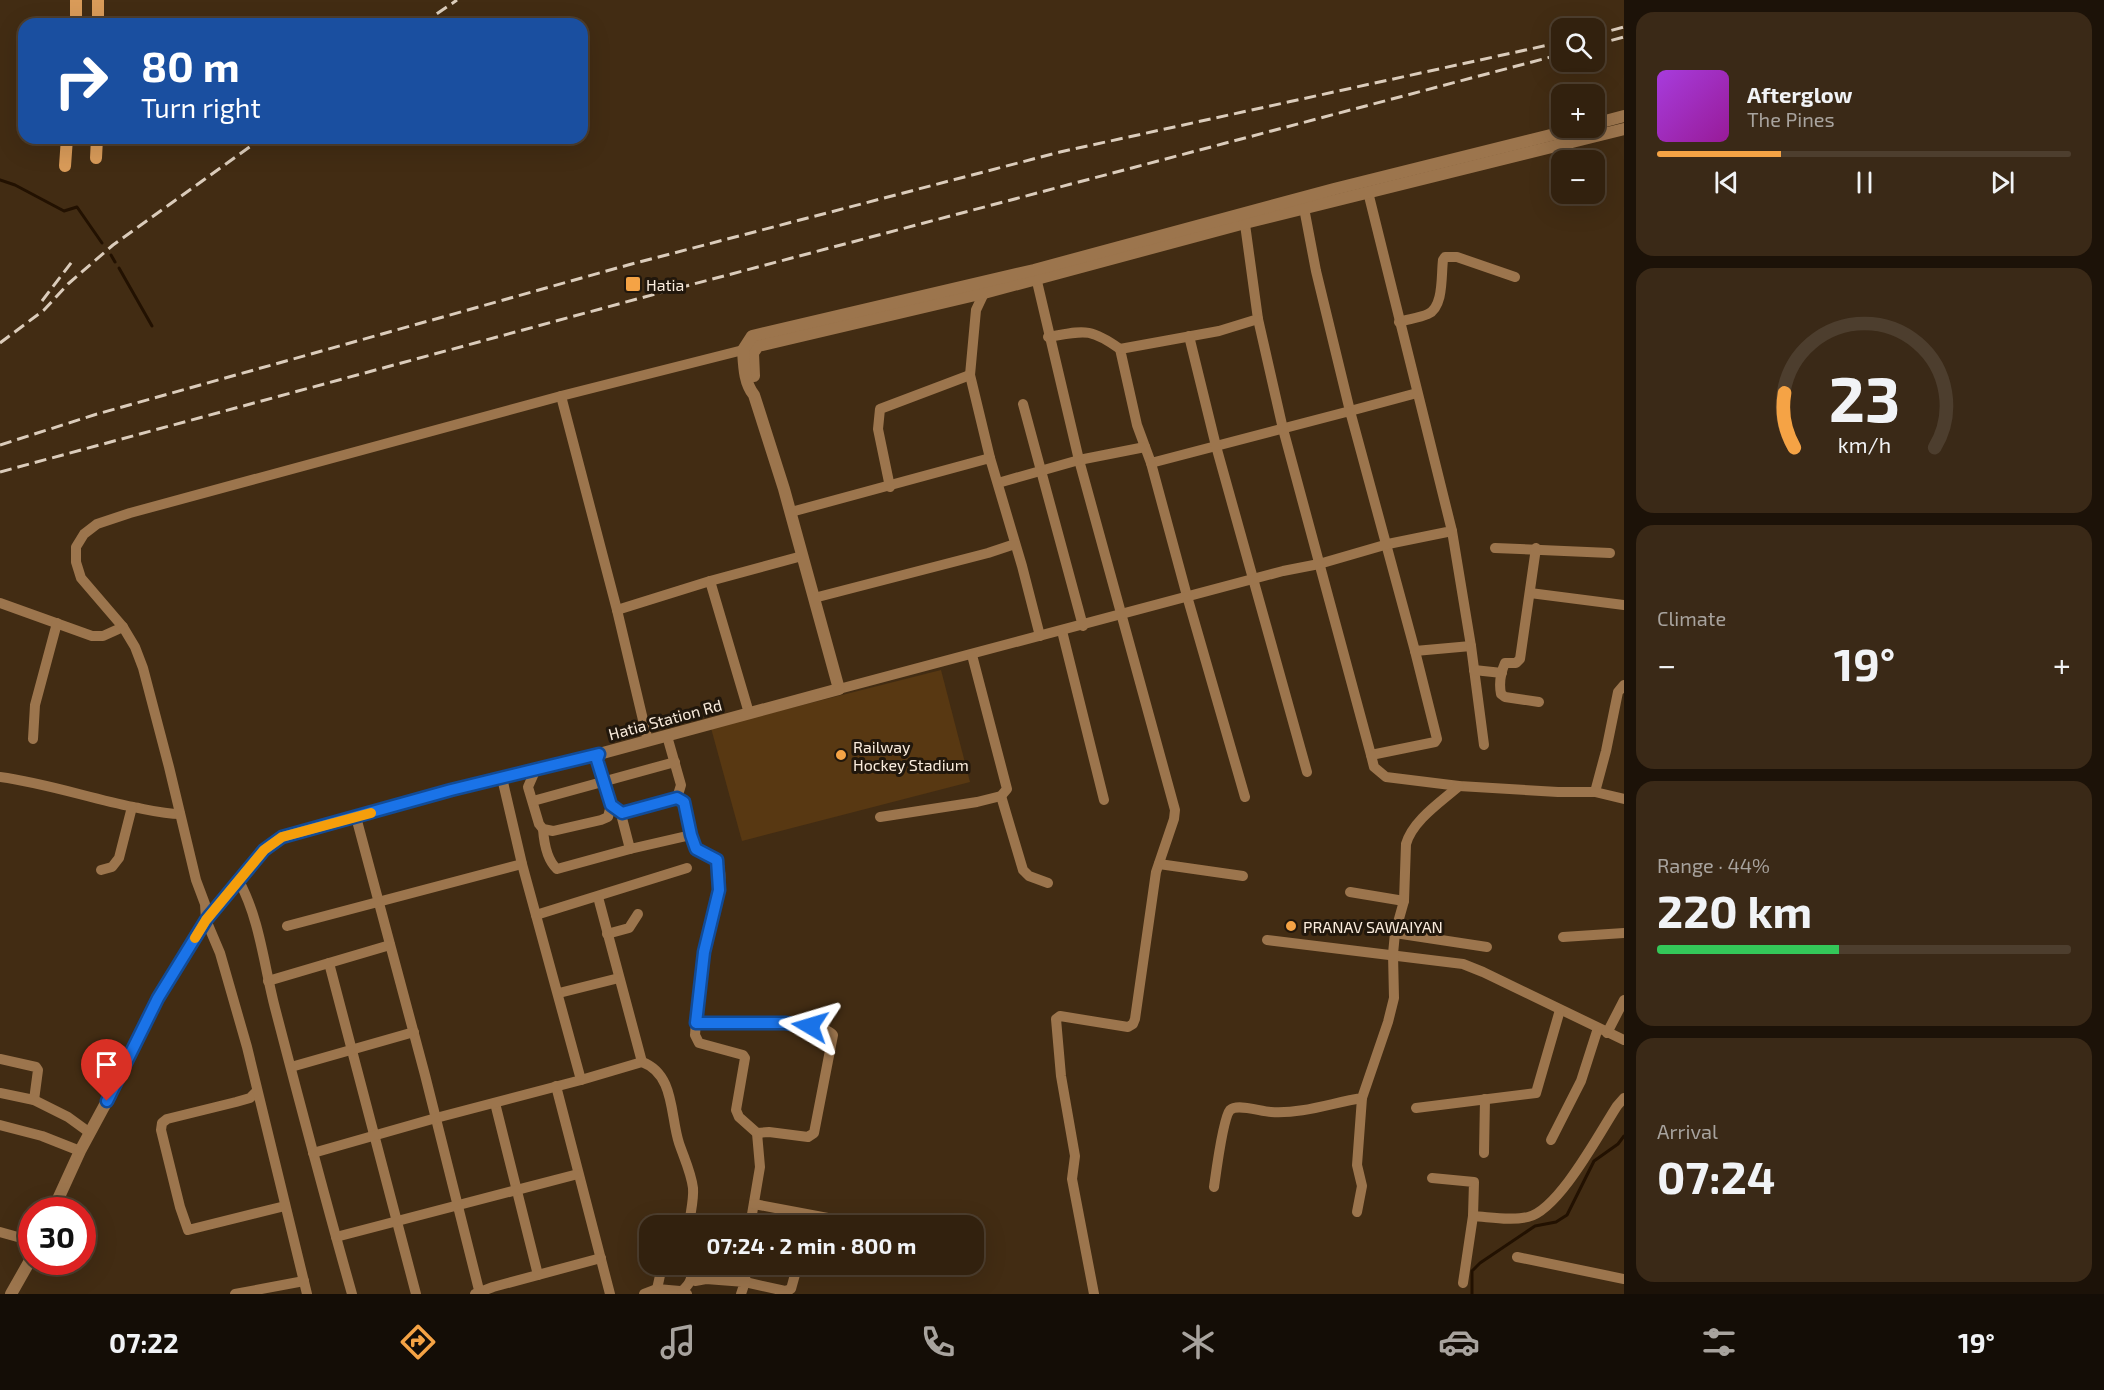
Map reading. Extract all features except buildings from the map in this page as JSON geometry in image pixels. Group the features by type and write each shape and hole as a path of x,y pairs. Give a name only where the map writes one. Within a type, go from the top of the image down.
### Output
{"main road":[{"path":"76,0 76,18"},
{"path":"98,0 98,18"},
{"path":"65,166 67,144"},
{"path":"96,158 97,144"}],"street":[{"path":"1605,121 1624,116"},
{"path":"1244,218 1304,208 1624,129"},
{"path":"307,1294 247,1047 220,952 206,920 205,904 196,880 143,668 135,647 123,627 81,578 76,562 76,547 84,534 97,524 561,396 742,350 752,336 1035,274 1551,136"},
{"path":"1368,192 1452,531 1484,745"},
{"path":"1304,208 1316,271 1350,411 1388,544 1437,739 1435,742 1371,755"},
{"path":"1244,218 1258,319 1283,429 1374,767 1386,777 1459,786 1595,792 1624,799"},
{"path":"1399,322 1430,314 1436,309 1445,257 1457,257 1515,277"},
{"path":"754,395 756,387 752,363 753,353 758,346 984,293 1035,274"},
{"path":"1035,274 1078,460 1174,810 1174,819 1159,864 1133,1024 1128,1027 1060,1016 1056,1019 1061,1076 1075,1156 1072,1179 1094,1294"},
{"path":"984,293 976,310 970,375 990,458 1040,636"},
{"path":"1048,337 1092,332 1120,349 1219,331 1258,319"},
{"path":"1189,336 1216,446 1307,772"},
{"path":"1120,349 1137,425 1151,463 1245,797"},
{"path":"742,350 750,390 754,395 791,512 839,689 1388,544 1452,531"},
{"path":"890,487 878,429 880,408 970,375"},
{"path":"1151,463 1417,393"},
{"path":"561,396 648,741"},
{"path":"1023,404 1083,626"},
{"path":"998,483 1078,460 1145,447"},
{"path":"791,512 990,458"},
{"path":"814,598 988,554 1015,544"},
{"path":"1495,548 1610,553"},
{"path":"1536,548 1520,659 1516,663 1505,663 1500,690 1502,695 1539,702"},
{"path":"616,610 802,556"},
{"path":"710,581 749,713"},
{"path":"1530,593 1624,605"},
{"path":"0,603 92,636 103,636 123,627"},
{"path":"33,739 33,716 37,693 57,623"},
{"path":"1062,631 1104,800"},
{"path":"1415,651 1471,646"},
{"path":"879,817 938,809 1001,796 1007,789 1005,774 972,655"},
{"path":"1474,670 1502,673"},
{"path":"1595,792 1618,692 1624,685"},
{"name":"Hatia Station Rd","path":"59,1197 158,998 206,920 264,850 282,837 839,689"},
{"path":"667,736 681,785 677,798"},
{"path":"543,830 553,831 608,817 611,805 597,760 599,754"},
{"path":"533,801 675,762"},
{"path":"535,771 528,787 539,824 543,830 547,851 552,864 557,869 691,835"},
{"path":"0,777 132,807 180,814"},
{"path":"502,778 522,864 581,1080"},
{"path":"1358,1212 1362,1186 1357,1165 1362,1098 1394,998 1393,954 1395,933 1404,901 1406,844 1415,826 1459,786"},
{"path":"1001,796 1023,870 1029,876 1048,883"},
{"path":"622,813 677,798 684,802 696,849 717,860 720,883 704,952 695,1035 699,1043 743,1055 745,1058 736,1110 739,1117 757,1133 760,1167 752,1215"},
{"path":"611,805 622,813"},
{"path":"101,870 112,867 119,858 132,807"},
{"path":"622,813 630,849"},
{"path":"356,817 436,1118 478,1294 486,1289 601,1258"},
{"path":"287,926 522,864"},
{"path":"1159,864 1242,876"},
{"path":"536,915 687,868"},
{"path":"239,881 254,919 268,981 352,1294"},
{"path":"1350,892 1404,901"},
{"path":"597,897 642,1062 657,1073 669,1094 679,1142 686,1159 693,1191 690,1215"},
{"path":"607,934 629,928 638,914"},
{"path":"1395,933 1487,947"},
{"path":"1563,937 1624,933"},
{"path":"1267,940 1455,962 1469,966 1624,1040"},
{"path":"268,981 390,945"},
{"path":"329,963 416,1294"},
{"path":"559,993 619,978"},
{"path":"1551,1140 1581,1081 1602,1030 1624,1000"},
{"path":"1416,1108 1536,1093 1560,1010"},
{"path":"696,1023 794,1023 827,1029 833,1035 812,1136 757,1133"},
{"path":"291,1067 414,1032"},
{"path":"0,1059 36,1067 38,1070 34,1100"},
{"path":"313,1153 642,1062"},
{"path":"556,1086 610,1294"},
{"path":"257,1091 250,1098 167,1119 162,1123 173,1177 188,1230 285,1206"},
{"path":"0,1093 34,1100 68,1116 90,1133"},
{"path":"1214,1187 1223,1132 1228,1112 1232,1108 1293,1113 1362,1098"},
{"path":"1473,1216 1523,1218 1539,1212 1569,1181 1624,1098"},
{"path":"1484,1153 1485,1099"},
{"path":"495,1103 538,1275"},
{"path":"0,1125 42,1136 80,1151"},
{"path":"336,1237 578,1173"},
{"path":"1432,1178 1474,1182 1473,1216 1463,1283"},
{"path":"754,1204 812,1215"},
{"path":"0,1232 18,1237"},
{"path":"1517,1257 1624,1279"},
{"path":"12,1294 22,1275"},
{"path":"657,1289 660,1275"},
{"path":"741,1294 745,1275"},
{"path":"692,1276 695,1281 706,1279 745,1282 789,1291 795,1275"},
{"path":"644,1294 657,1289 682,1292 690,1284 692,1276"},
{"path":"235,1294 304,1281"}],"shaded area":[{"name":"Railway Hockey Stadium","path":"941,670 970,782 742,841 711,728"}],"waterway":[{"path":"0,180 15,185 64,211 77,207 102,243"},
{"path":"111,255 115,262"},
{"path":"119,268 152,326"},
{"path":"1472,1294 1472,1271 1480,1263 1535,1226 1556,1222 1567,1215 1594,1161 1618,1144 1624,1136"}],"railway":[{"path":"431,18 457,0"},
{"path":"1605,32 1624,27"},
{"path":"1605,42 1624,37"},
{"path":"0,445 97,414 628,265 1060,152 1551,44"},
{"path":"0,472 637,299 1551,57"},
{"path":"0,343 44,310 68,284 113,245 254,144"},
{"path":"42,301 74,259"}],"slow traffic":[{"path":"195,938 206,920 264,850 282,837 371,813"}],"place":[{"name":"Hatia","path":"633,284"},
{"name":"Railway Hockey Stadium","path":"841,755"},
{"name":"PRANAV SAWAIYAN","path":"1291,926"}],"route":[{"path":"107,1101 158,998 206,920 264,850 282,837 451,790 599,754 597,760 611,805 622,813 677,798 684,802 696,849 717,860 720,883 704,952 696,1023 794,1023 810,1026"}]}
